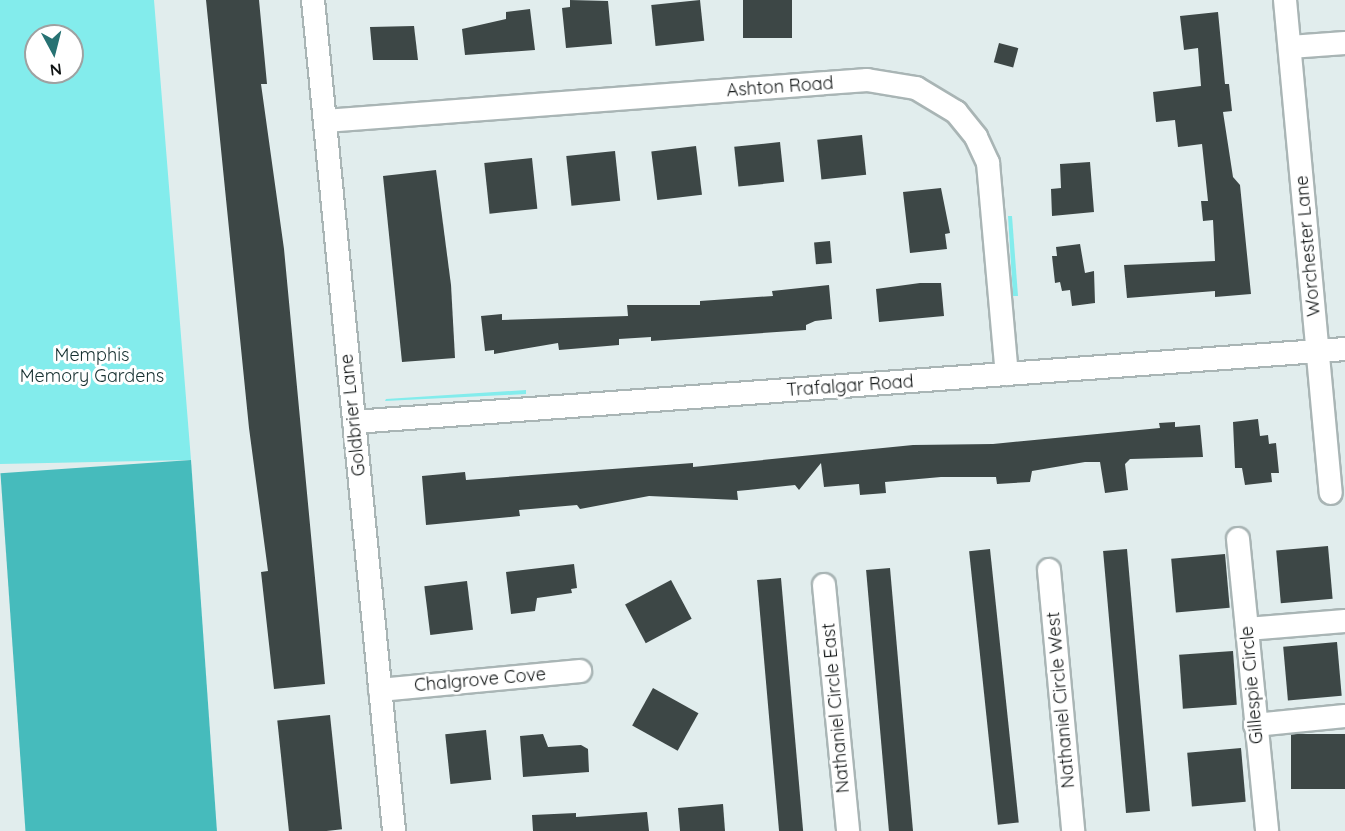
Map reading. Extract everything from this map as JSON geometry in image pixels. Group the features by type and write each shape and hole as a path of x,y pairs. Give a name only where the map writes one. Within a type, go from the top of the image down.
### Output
{"street":[{"name":"Goldbrier Lane","path":"313,0 394,831"},
{"name":"Worchester Lane","path":"1285,0 1330,493"},
{"path":"1290,47 1345,43"},
{"name":"Ashton Road","path":"325,121 867,80 916,88 956,112 976,137 987,163 1007,374"},
{"name":"Trafalgar Road","path":"354,422 1345,349"},
{"name":"Gillespie Circle","path":"1238,539 1267,831"},
{"name":"Nathaniel Circle West","path":"1048,570 1073,831"},
{"name":"Nathaniel Circle East","path":"824,585 848,831"},
{"path":"1247,629 1345,621"},
{"name":"Chalgrove Cove","path":"380,690 580,671"},
{"path":"1255,725 1345,716"}],"green space":[{"name":"Memphis Memory Gardens","path":"0,0 154,0 191,460 0,464"},
{"path":"1008,216 1012,216 1018,296 1013,296"},
{"path":"526,390 526,394 385,401 386,399"}],"shaded area":[{"path":"191,460 217,831 25,831 0,473"}],"building":[{"path":"206,0 259,0 267,84 261,84 284,249 325,684 274,689 261,572 268,571 249,428"},
{"path":"570,0 608,1 612,44 566,48 562,8 570,7"},
{"path":"700,0 704,41 656,46 651,5"},
{"path":"743,0 792,0 792,38 743,38"},
{"path":"530,9 535,50 465,55 462,29 506,19 506,12"},
{"path":"1218,12 1225,84 1229,84 1232,111 1223,112 1233,177 1240,185 1251,294 1215,297 1215,291 1127,298 1124,265 1215,261 1213,220 1203,221 1201,201 1208,201 1202,144 1178,147 1175,120 1156,122 1153,92 1201,86 1198,48 1184,50 1180,16"},
{"path":"414,26 418,60 373,60 370,27"},
{"path":"999,43 1018,48 1013,67 994,62"},
{"path":"862,135 866,175 821,179 817,140"},
{"path":"780,142 784,182 738,187 734,147"},
{"path":"696,146 702,195 657,200 651,151"},
{"path":"615,151 620,201 571,206 566,156"},
{"path":"532,158 537,209 490,214 484,163"},
{"path":"1090,162 1094,212 1052,216 1051,189 1061,188 1060,164"},
{"path":"436,170 451,285 455,358 402,362 383,176"},
{"path":"941,188 950,233 945,234 947,249 910,253 903,192"},
{"path":"830,241 832,263 816,264 814,242"},
{"path":"1080,244 1085,273 1094,271 1095,303 1072,306 1070,290 1062,291 1060,282 1055,283 1052,256 1057,256 1056,247"},
{"path":"920,283 941,283 944,316 879,322 876,289"},
{"path":"829,285 832,319 815,321 806,325 806,330 651,341 651,337 619,339 619,345 559,350 558,343 494,354 494,350 485,351 481,316 502,314 502,320 628,316 627,305 700,305 700,301 773,296 772,291"},
{"path":"1258,419 1260,436 1268,435 1269,444 1276,443 1279,473 1271,473 1272,482 1245,485 1242,468 1235,468 1233,422"},
{"path":"1175,422 1175,427 1200,425 1203,457 1130,459 1125,464 1128,490 1105,493 1100,462 1085,462 1032,471 1030,482 997,484 996,477 941,477 885,482 886,493 860,495 859,484 824,487 821,463 799,490 795,485 737,491 738,500 649,496 580,509 577,505 519,510 520,516 426,525 422,476 465,472 466,480 693,463 693,467 913,445 993,444 1160,428 1159,423"},
{"path":"1328,546 1333,599 1281,603 1276,551"},
{"path":"990,549 1019,822 998,825 969,551"},
{"path":"1127,549 1150,811 1126,813 1103,551"},
{"path":"1225,554 1230,608 1176,613 1171,559"},
{"path":"574,564 577,588 571,589 572,593 537,598 535,611 511,614 506,572"},
{"path":"890,568 913,831 889,831 866,570"},
{"path":"781,578 803,831 779,831 757,580"},
{"path":"671,580 692,619 646,643 625,604"},
{"path":"467,581 473,630 430,635 424,586"},
{"path":"1337,642 1342,696 1288,701 1283,647"},
{"path":"1233,651 1237,705 1183,709 1179,655"},
{"path":"653,688 698,713 678,751 632,726"},
{"path":"330,715 342,829 289,831 277,721"},
{"path":"486,730 491,780 450,784 445,734"},
{"path":"543,734 548,747 581,745 588,749 589,772 523,777 520,736"},
{"path":"1291,734 1345,734 1345,789 1291,789"},
{"path":"1241,748 1246,802 1192,807 1187,753"},
{"path":"723,804 725,831 680,831 678,808"},
{"path":"647,812 649,831 533,831 532,815 576,813 576,817"}]}
